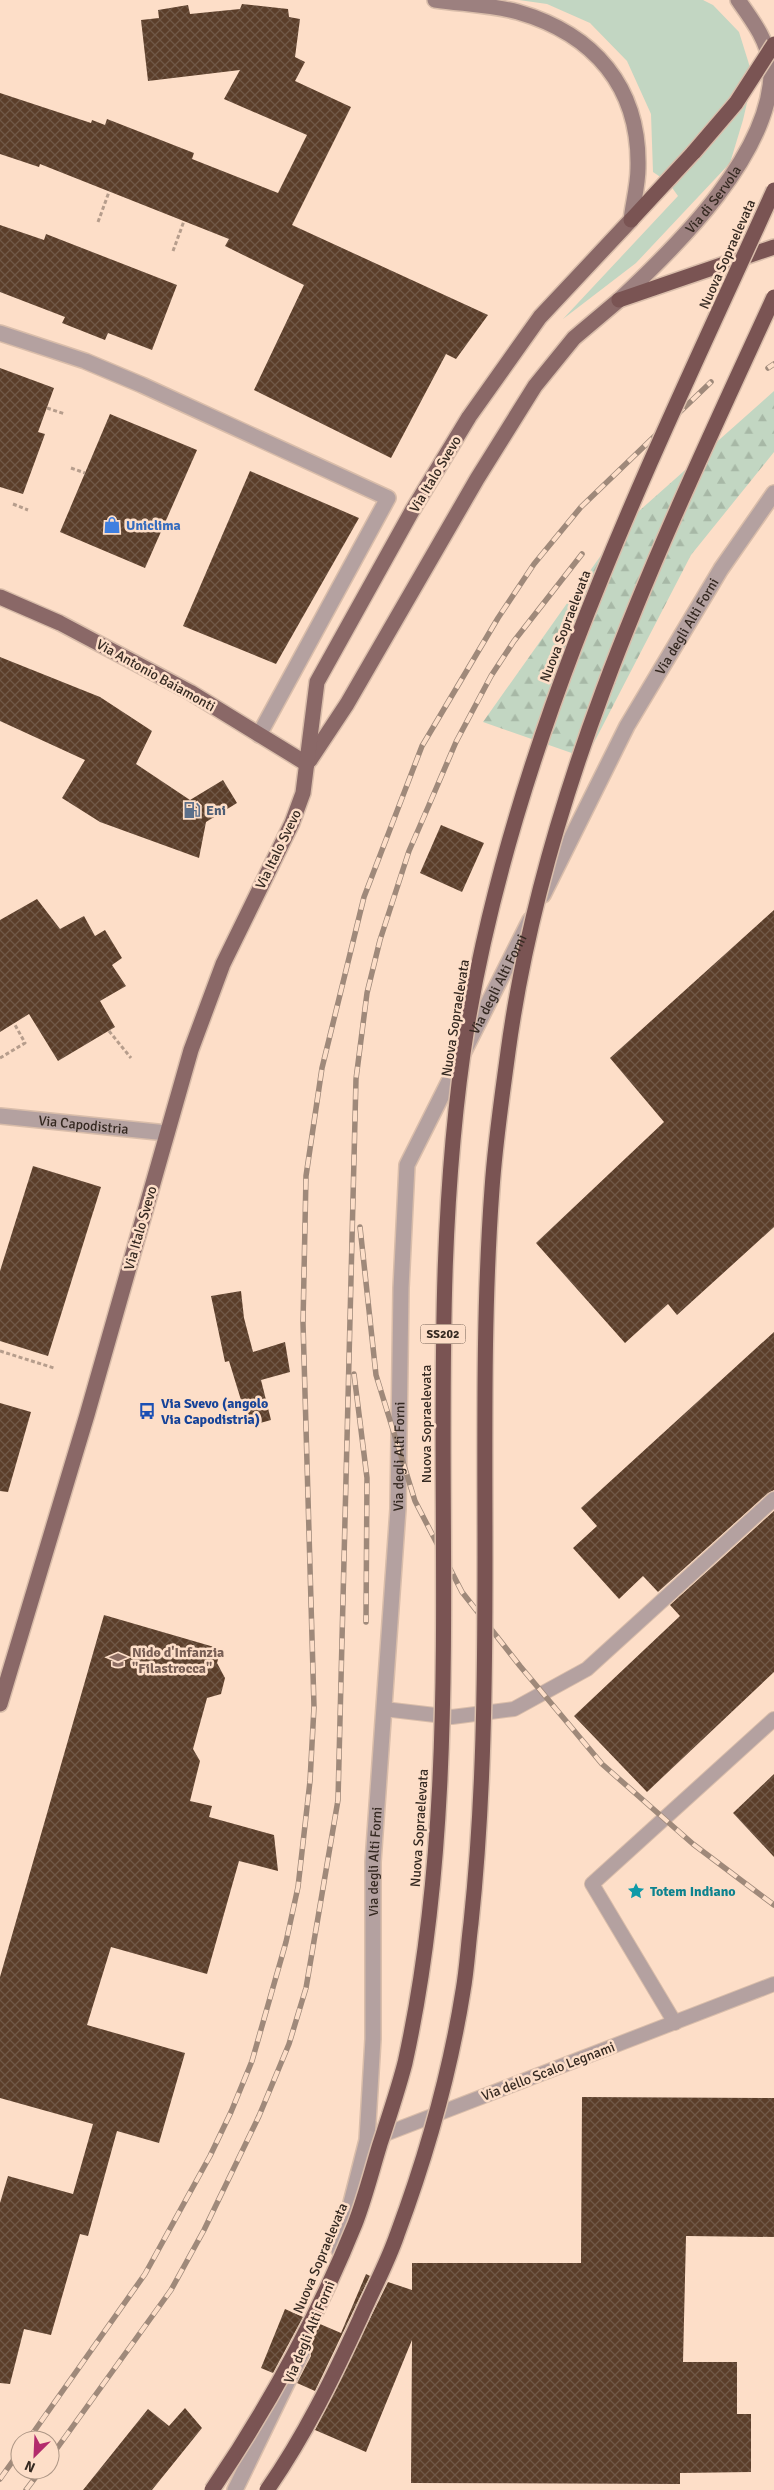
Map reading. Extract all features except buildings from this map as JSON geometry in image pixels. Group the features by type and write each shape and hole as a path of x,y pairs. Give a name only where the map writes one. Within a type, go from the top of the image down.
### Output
{"highway":[{"path":"631,220 736,103 774,44"},
{"name":"Nuova Sopraelevata","path":"212,2490 239,2450 295,2357 356,2222 404,2068 420,1979 435,1857 442,1719 443,1308 449,1182 467,1031 488,919 532,761 602,573 774,190"},
{"path":"619,300 774,247"},
{"path":"267,2490 281,2469 336,2371 396,2239 423,2155 444,2078 463,1991 477,1861 485,1705 487,1301 492,1185 509,1044 529,937 571,778 609,673 651,569 774,296"}],"main road":[{"path":"435,0 517,12 555,26 586,46 609,67 626,95 635,125 638,168 631,220"},
{"name":"Via di Servola","path":"619,300 664,258 739,175 760,138 771,101 772,67 760,31 738,0"},
{"name":"Via Italo Svevo","path":"0,1704 92,1398 191,1050 223,964 292,823 303,793 317,682 412,511 469,417 540,317 631,220"},
{"name":"Via Italo Svevo","path":"307,764 347,704 477,479 535,386 574,338 619,300"},
{"name":"Via Antonio Baiamonti","path":"0,597 60,623 190,692 307,764"}],"street":[{"path":"0,332 85,361 142,385 388,498 259,735"},
{"name":"Via degli Alti Forni","path":"235,2490 301,2355 332,2276 367,2140 373,2039 373,1862 398,1509 401,1288 407,1165 627,726 721,569 774,493"},
{"name":"Via Capodistria","path":"0,1116 167,1133"}],"lane":[{"path":"384,1709 452,1716 514,1709 587,1669 774,1499"},
{"path":"675,2022 592,1884 774,1719"},
{"name":"Via dello Scalo Legnami","path":"367,2140 774,1984"}],"path":[{"path":"98,222 109,192"},
{"path":"173,251 184,221"},
{"path":"47,408 65,414"},
{"path":"71,468 85,473"},
{"path":"13,504 28,510"},
{"path":"0,1058 25,1043 14,1024"},
{"path":"108,1031 130,1058"},
{"path":"0,1351 54,1368"}],"green space":[{"path":"519,0 703,0 713,5 739,32 753,77 730,163 636,263 563,319 678,196 668,182 653,172 651,114 627,61 590,23 547,4"},
{"path":"774,391 774,452 691,555 586,758 483,722 621,527"}],"railway":[{"path":"768,368 774,364"},
{"path":"35,2430 145,2274 210,2156 252,2061 286,1942 298,1887 310,1781 314,1707 303,1323 306,1176 322,1068 364,897 422,746 498,618 534,564 581,507 711,382"},
{"path":"60,2444 171,2290 204,2230 259,2116 289,2044 306,1988 338,1800 356,1079 367,993 380,940 409,851 456,742 491,676 514,641 582,554"},
{"path":"360,1227 376,1375 415,1501 462,1592 520,1666 602,1764 693,1844 774,1905"},
{"path":"354,1374 367,1478 366,1622"},
{"path":"0,2479 10,2465"},
{"path":"26,2490 34,2480"}],"place":[{"name":"Uniclima","path":"112,525"},
{"name":"Eni","path":"192,810"},
{"name":"Via Svevo (angolo Via Capodistria)","path":"147,1411"},
{"name":"Nido d'Infanzia \"Filastrocca\"","path":"118,1660"},
{"name":"Totem Indiano","path":"636,1891"}]}
